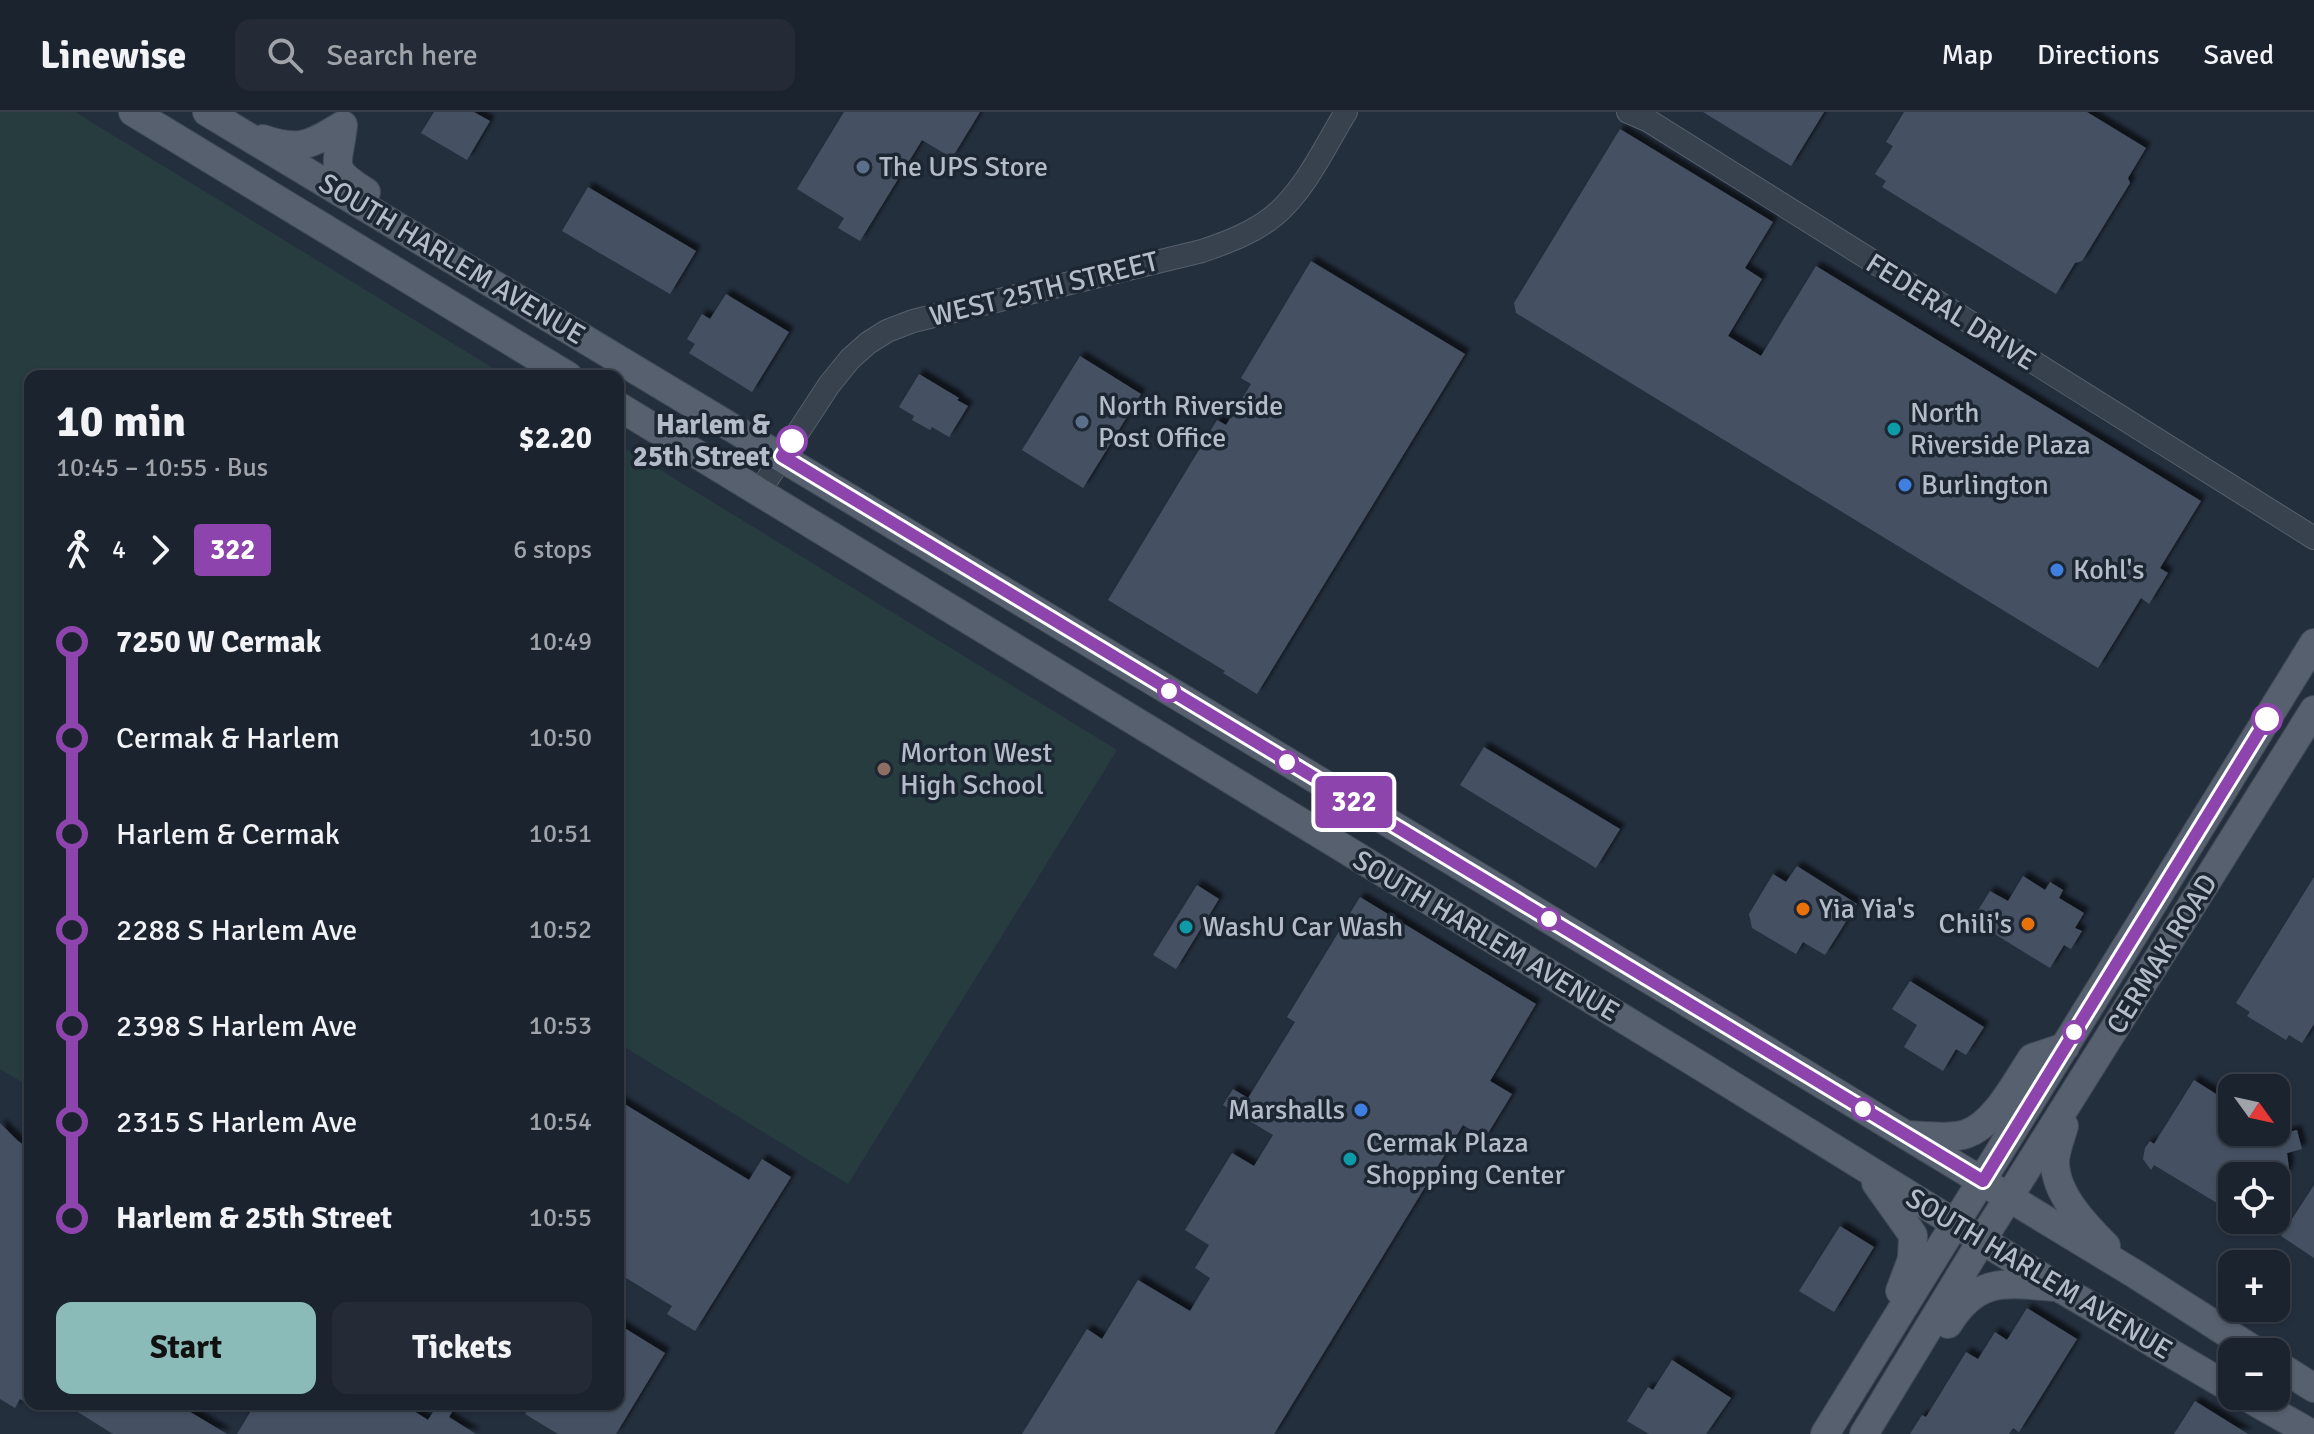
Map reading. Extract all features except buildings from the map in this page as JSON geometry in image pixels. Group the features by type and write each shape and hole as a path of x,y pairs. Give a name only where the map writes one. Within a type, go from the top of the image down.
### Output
{"main road":[{"name":"SOUTH HARLEM AVENUE","path":"133,112 558,370"},
{"name":"SOUTH HARLEM AVENUE","path":"207,112 1983,1181 2235,1338"},
{"path":"235,129 281,146 311,144 343,125 337,166 344,178 409,218 433,247"},
{"name":"SOUTH HARLEM AVENUE","path":"624,410 2058,1287 2218,1381"},
{"name":"CERMAK ROAD","path":"1885,1339 2314,643"},
{"name":"CERMAK ROAD","path":"1864,1434 2314,710"},
{"path":"1906,1135 1965,1135 1989,1119 2032,1058 2065,1047"},
{"path":"2076,1093 2055,1160 2057,1179 2091,1232 2135,1274"},
{"path":"1825,1434 1885,1339 1912,1259 1913,1235 1866,1169"},
{"path":"1904,1366 1941,1335 1968,1298 1987,1287 2016,1284 2058,1287"},
{"path":"2290,1373 2314,1388"},
{"path":"2270,1410 2312,1434"}],"street":[{"name":"WEST 25TH STREET","path":"759,492 829,385 868,343 887,331 913,321 1202,251 1233,240 1276,214 1298,189 1346,112"},
{"name":"FEDERAL DRIVE","path":"1628,112 1649,121 2314,538"}],"green space":[{"path":"0,112 75,112 496,370 24,370 24,1083 0,1069"},
{"path":"624,448 1117,750 848,1184 624,1047"}],"bus line":[{"name":"322","path":"792,441 782,456 1983,1181 2267,719"}],"place":[{"name":"The UPS Store","path":"863,167"},
{"name":"North Riverside Post Office","path":"1082,422"},
{"name":"North Riverside Plaza","path":"1894,429"},
{"name":"Harlem & 25th Street","path":"792,441"},
{"name":"Burlington","path":"1905,485"},
{"name":"Kohl's","path":"2057,570"},
{"name":"Morton West High School","path":"884,769"},
{"name":"Yia Yia's","path":"1803,909"},
{"name":"Chili's","path":"2028,924"},
{"name":"WashU Car Wash","path":"1186,927"},
{"name":"Marshalls","path":"1361,1110"},
{"name":"Cermak Plaza Shopping Center","path":"1350,1159"}]}
